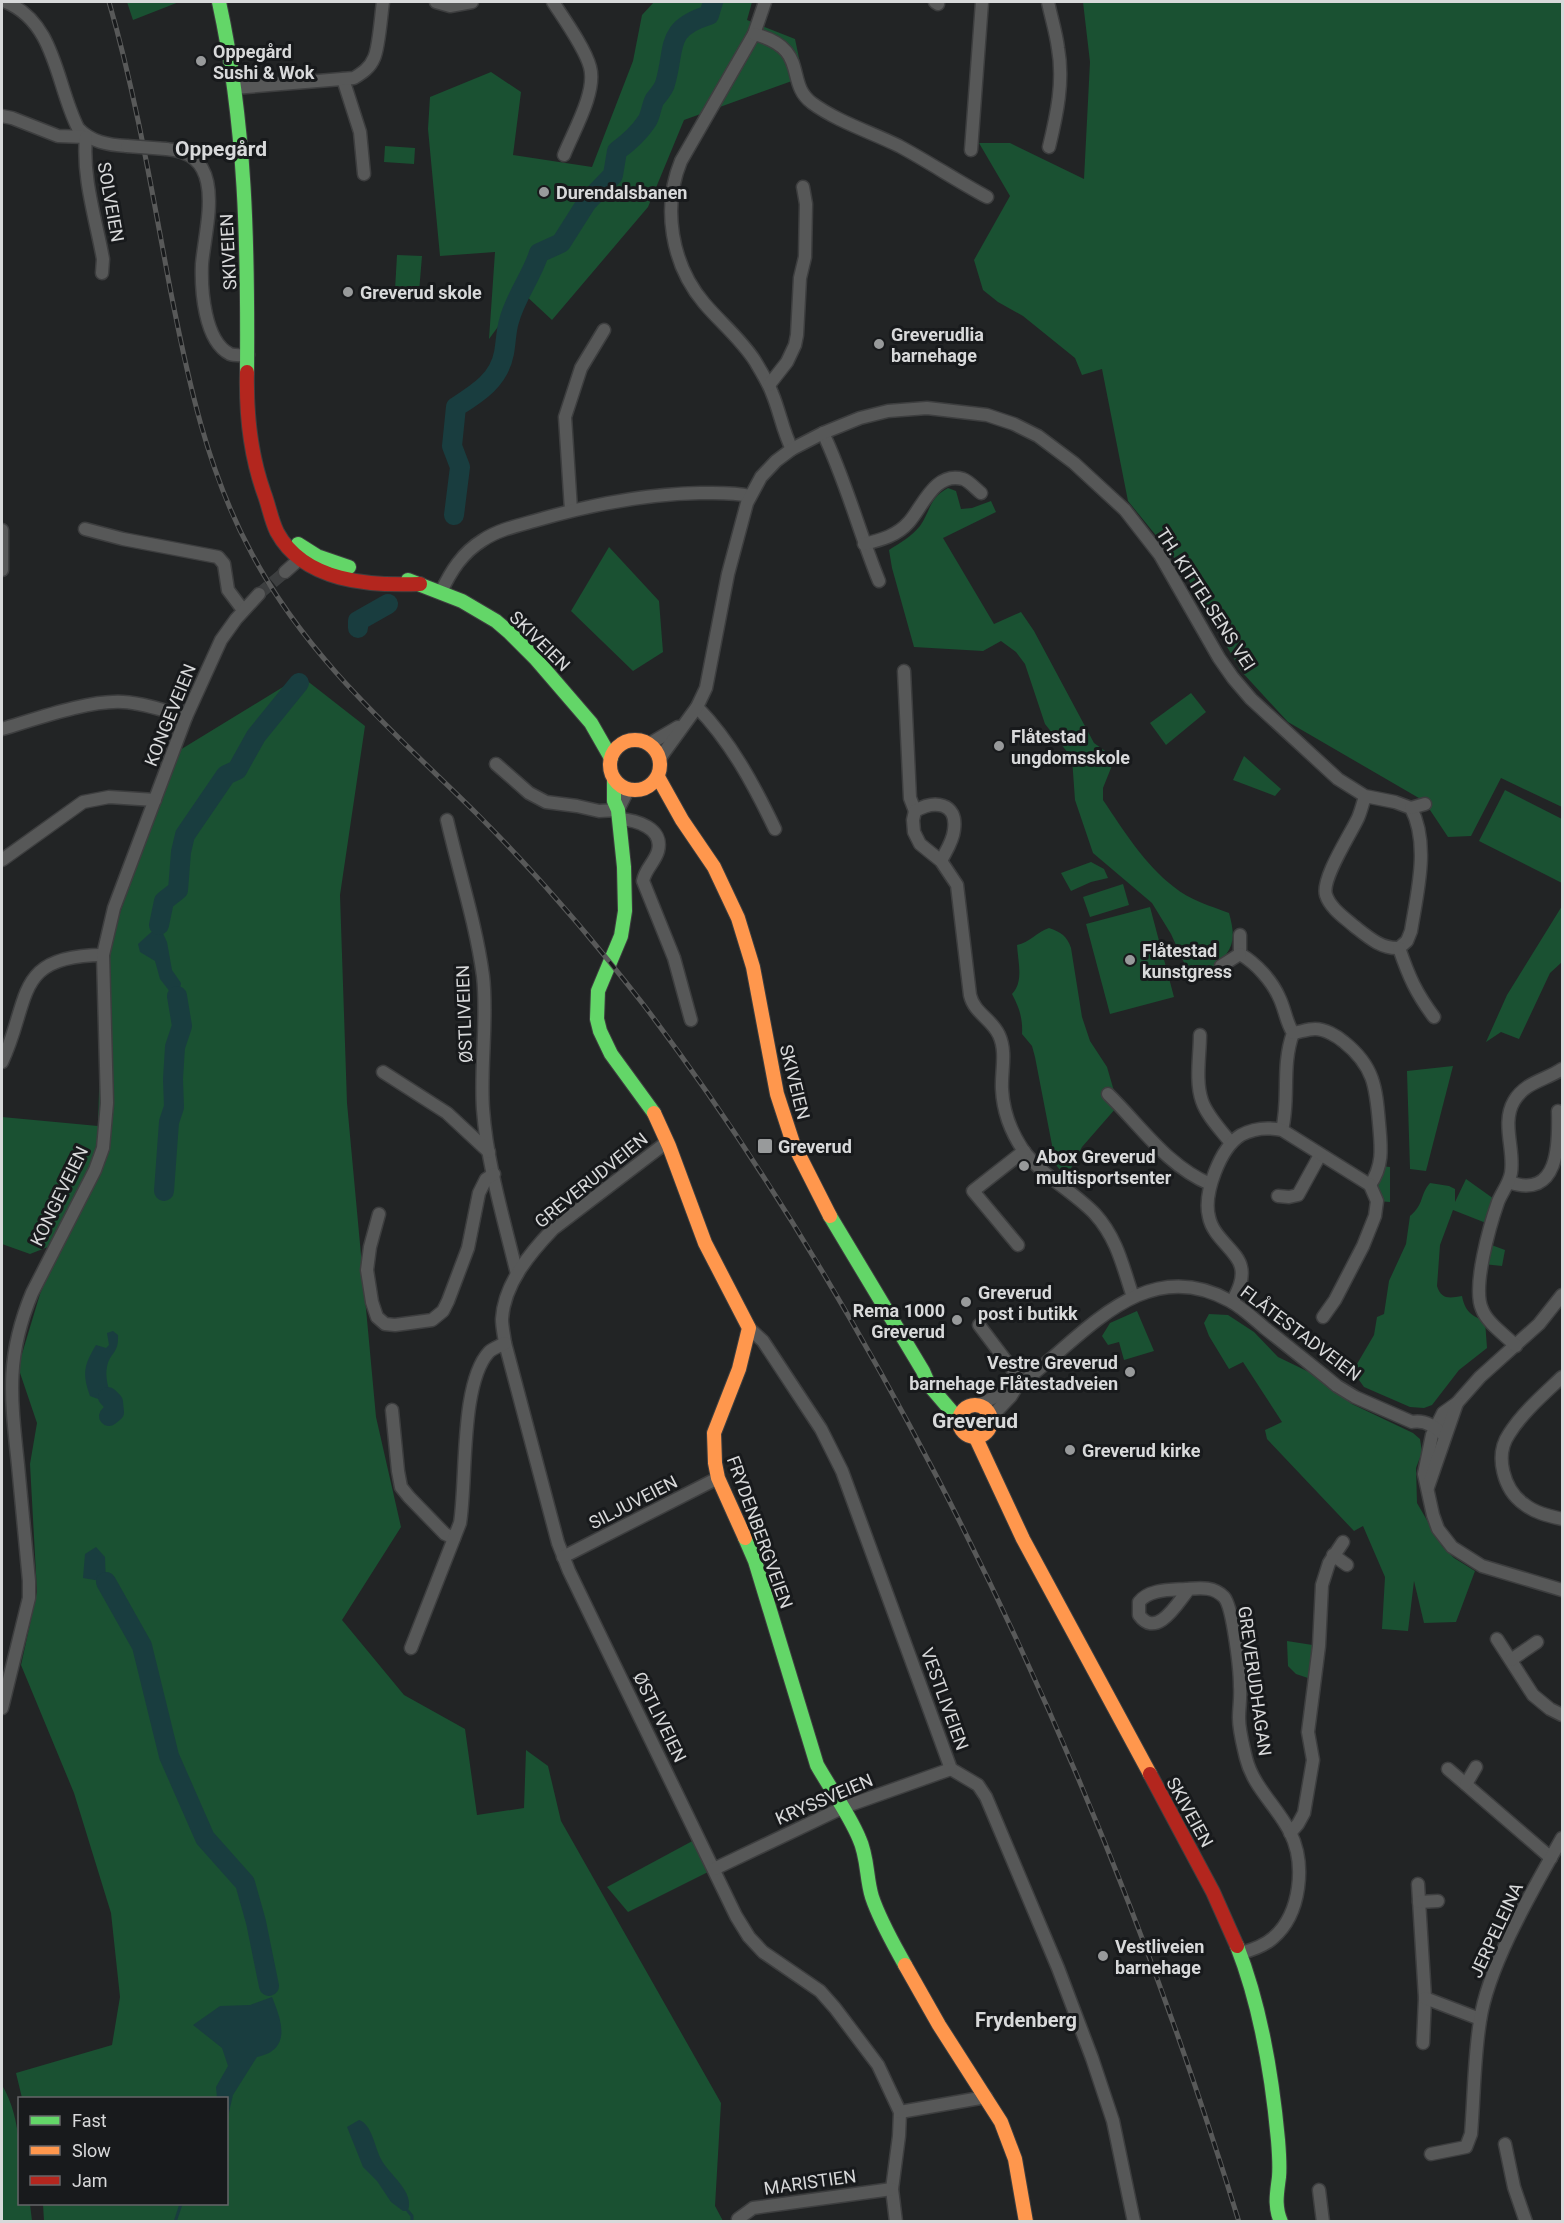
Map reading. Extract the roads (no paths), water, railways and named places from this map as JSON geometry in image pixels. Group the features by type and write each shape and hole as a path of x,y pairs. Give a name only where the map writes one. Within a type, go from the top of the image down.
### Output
{"main road":[{"name":"SKIVEIEN","path":"219,2 226,31 234,88 248,263 249,434 255,470 266,500 304,555 401,578 441,592 478,609 510,633 535,658 591,723 611,758"},
{"name":"SKIVEIEN","path":"591,723 624,743"},
{"path":"614,779 628,790 645,789 658,777 661,768 660,758 649,744 638,740 624,743 616,749 611,758 614,801 618,815 625,917 621,936 601,978 596,1018 599,1030 608,1047 652,1110 667,1142 709,1253 749,1328"},
{"name":"SKIVEIEN","path":"658,777 682,820 714,867 742,929 753,967 774,1083 793,1143 825,1208 923,1371 929,1385 959,1420"},
{"name":"SKIVEIEN","path":"645,789 682,820"},
{"name":"FRYDENBERGVEIEN","path":"749,1328 740,1369 714,1432 713,1446 718,1478 754,1561 807,1737 828,1785 844,1807 860,1839 872,1896 878,1912 913,1981 986,2097 1009,2141 1026,2222"},
{"name":"SKIVEIEN","path":"923,1371 974,1406"},
{"path":"974,1406 985,1408 990,1422 984,1434 975,1436 965,1433 959,1420 960,1415 974,1406"},
{"name":"SKIVEIEN","path":"990,1422 999,1473 999,1488"},
{"name":"SKIVEIEN","path":"975,1436 986,1457 991,1475 1028,1549 1214,1892 1241,1953 1258,2010 1266,2050 1278,2142 1279,2176 1275,2194 1277,2214 1281,2222"},
{"name":"SKIVEIEN","path":"1279,2176 1285,2195 1286,2222"}],"street":[{"path":"6,2 22,11 40,29 72,118 86,137"},
{"path":"234,88 354,78 361,74 375,57 383,2"},
{"path":"436,2 450,6 471,2"},
{"path":"553,2 585,55 592,80 590,93 564,155"},
{"path":"765,2 754,34 681,161 674,180 670,210 677,250 695,290 754,359 769,385 792,449"},
{"path":"971,150 982,2"},
{"path":"1047,2 1058,46 1061,75 1057,115 1049,147"},
{"path":"754,34 782,45 794,63 801,89 811,103 899,147 987,197"},
{"path":"343,79 360,132 364,174"},
{"path":"2,116 58,136 86,137 127,147 166,149 180,152 191,158 202,172 208,186 210,207 203,253 202,282 210,330 220,345 248,349"},
{"name":"SOLVEIEN","path":"86,137 86,172 103,259 102,273"},
{"path":"769,385 787,362 797,335 800,278 805,257 806,204 803,187"},
{"path":"571,510 565,417 581,368 604,330"},
{"name":"TH. KITTELSENS VEI","path":"660,758 697,707 708,682 733,552 750,496 762,477 776,461 792,449 824,433 873,414 927,408 987,415 1014,424 1038,436 1074,464 1125,510 1160,555 1219,658 1245,692 1338,778 1365,796 1411,808"},
{"path":"824,433 837,462 864,544 879,581"},
{"path":"864,544 884,540 897,533 908,523 930,492 940,483 953,479 964,479 981,493"},
{"path":"441,592 453,568 469,550 494,533 571,510 624,498 731,493 750,496"},
{"path":"85,529 132,541 218,557 224,564 228,590 243,610"},
{"path":"2,531 2,570"},
{"path":"285,572 304,555"},
{"name":"KONGEVEIEN","path":"2,1708 29,1598 11,1398 13,1360 24,1313 32,1293 95,1170 102,1148 107,1103 103,956 114,908 186,717 221,640 243,610 259,594"},
{"path":"904,671 910,798 915,811 914,832 920,844 941,861 957,885 972,1002 979,1013 999,1033 1002,1045 1002,1091 1007,1118 1013,1134 1037,1166 1094,1214 1110,1233 1120,1253 1133,1297"},
{"path":"2,729 101,703 129,703 186,717"},
{"path":"697,707 718,732 752,781 775,829"},
{"name":"TH. KITTELSENS VEI","path":"649,744 682,726"},
{"path":"496,764 529,793 546,802 618,815 645,825 654,832 658,841 658,852 644,873 643,881 674,958 691,1020"},
{"path":"618,815 628,790"},
{"path":"2,860 83,802 109,796 155,800"},
{"path":"1365,796 1332,870 1326,886 1326,895 1338,912 1380,945 1399,948"},
{"path":"915,811 935,803 947,807 954,818 955,829 941,861"},
{"path":"1399,948 1407,941 1411,931 1420,871 1417,826 1411,808 1425,804"},
{"name":"ØSTLIVEIEN","path":"447,820 483,979 483,1105 489,1152 517,1274 504,1307 502,1321 505,1343 563,1557 736,1916 749,1937 763,1952 820,1991 835,2008 878,2065 891,2098 900,2112"},
{"path":"1240,935 1240,954"},
{"path":"1399,948 1414,989 1434,1017"},
{"path":"1221,966 1240,954"},
{"path":"1240,954 1255,965 1272,985 1280,997 1288,1025 1293,1033 1284,1075 1285,1116 1282,1130"},
{"path":"2,1062 23,997 37,974 47,965 61,960 87,955 103,956"},
{"path":"1293,1033 1316,1029 1340,1038 1363,1059 1371,1074 1377,1095 1382,1157 1376,1176 1370,1185"},
{"path":"1200,1035 1201,1099 1231,1143"},
{"path":"1515,1346 1482,1309 1479,1294 1488,1233 1500,1197 1512,1172 1509,1121 1512,1104 1530,1084 1563,1069"},
{"path":"383,1072 447,1113 489,1152"},
{"path":"1108,1094 1170,1158 1191,1176 1210,1184"},
{"path":"1509,1182 1533,1186 1547,1178 1561,1141 1558,1111"},
{"path":"1232,1302 1239,1291 1242,1267 1238,1259 1218,1237 1209,1217 1210,1184 1231,1143 1251,1131 1272,1128 1282,1130 1370,1185 1377,1201 1375,1216 1363,1246 1335,1300 1323,1317"},
{"name":"GREVERUDVEIEN","path":"517,1274 553,1229 667,1142"},
{"path":"1018,1245 973,1191 1024,1151"},
{"path":"1278,1196 1289,1197 1298,1194 1320,1155"},
{"path":"379,1214 370,1247 367,1270 377,1317 385,1324 395,1325 432,1320 443,1311 448,1301 468,1248 479,1193 486,1179 494,1174"},
{"name":"FLÅTESTADVEIEN","path":"990,1422 1020,1384 1106,1312 1133,1297 1159,1289 1193,1288 1232,1302 1337,1386 1355,1397 1412,1422 1415,1427 1437,1432"},
{"path":"1563,1295 1539,1324 1480,1377 1457,1403 1443,1413 1424,1474 1432,1515 1438,1529 1462,1555 1482,1566 1563,1590"},
{"path":"979,1324 1020,1384"},
{"name":"VESTLIVEIEN","path":"749,1328 763,1341 816,1421 842,1471 951,1769 978,1785 986,1797 1027,1893 1096,2069 1113,2121 1134,2222"},
{"path":"411,1648 460,1523 464,1502 468,1413 480,1366 490,1351 505,1343"},
{"path":"1563,1377 1507,1436 1502,1456 1505,1479 1516,1496 1532,1509 1563,1520"},
{"name":"FLÅTESTADVEIEN","path":"974,1406 1020,1384"},
{"path":"392,1410 401,1487 445,1534 454,1538"},
{"name":"SILJUVEIEN","path":"563,1557 718,1478"},
{"path":"1290,1833 1304,1813 1313,1760 1308,1732 1319,1646 1324,1574 1333,1555 1343,1542"},
{"path":"1333,1555 1347,1565"},
{"name":"GREVERUDHAGAN","path":"1189,1589 1209,1588 1216,1591 1227,1602 1239,1676 1239,1719 1247,1762 1260,1788 1290,1833 1297,1851 1299,1870 1292,1910 1274,1937 1261,1946 1241,1953"},
{"path":"1497,1639 1533,1695 1550,1709 1563,1715"},
{"path":"1511,1660 1537,1642"},
{"path":"1466,1784 1476,1767"},
{"name":"KRYSSVEIEN","path":"714,1869 844,1807 951,1769"},
{"path":"1448,1769 1551,1858"},
{"name":"JERPELEINA","path":"1431,2154 1466,2148 1471,2134 1480,2019 1489,1987 1500,1958 1563,1838"},
{"path":"1418,1884 1425,1998 1423,2043"},
{"path":"1419,1902 1438,1901"},
{"path":"1425,1998 1480,2019"},
{"path":"896,2222 892,2189 900,2112 986,2097"},
{"path":"1505,2144 1514,2187 1526,2222"},
{"name":"MARISTIEN","path":"738,2219 753,2208 892,2189"},
{"path":"1318,2190 1323,2222"}],"water":[{"path":"159,925 167,942 172,970 181,983 179,996 174,997 160,979 155,961 140,952 138,944"},
{"path":"113,1331 118,1335 118,1341 116,1350 108,1362 106,1374 111,1396 101,1400 90,1396 85,1375 86,1369 96,1345 106,1348 109,1345 107,1333"},
{"path":"96,1547 105,1557 106,1582 83,1578 85,1554"},
{"path":"272,1997 281,2025 280,2041 276,2048 257,2057 233,2095 228,2117 228,2097 217,2097 216,2087 228,2066 222,2048 193,2025 220,2006 250,2005"},
{"path":"359,2120 367,2126 381,2159 405,2190 409,2204 408,2211 403,2211 391,2202 377,2181 363,2167 347,2127"}],"waterway":[{"path":"454,515 460,467 452,446 456,407 480,391 497,371 504,353 512,312 539,253 561,243 587,202 613,175 617,151 644,125 655,99 664,86 674,41 678,33 695,20 709,15 713,2"},
{"path":"358,628 358,621 388,604"},
{"path":"159,925 164,901 178,890 181,852 185,835 226,775 237,770 256,736 299,683"},
{"path":"164,1191 169,1122 174,1107 175,1047 182,1026 177,996"},
{"path":"108,1397 113,1402 114,1412 109,1416"},
{"path":"106,1582 142,1646 169,1756 205,1838 245,1883 256,1922 269,1986"},
{"path":"175,2222 181,2205"},
{"path":"408,2211 412,2216 412,2222"}],"tunnel":[{"path":"259,594 285,572"}],"railway":[{"path":"109,2 135,108 192,391 211,458 236,523 274,592 326,660 383,723 520,859 583,930 643,1004 725,1118 837,1295 938,1479 983,1569 1067,1752 1142,1937 1176,2031 1239,2222"}],"place":[{"name":"Oppegård Sushi & Wok","path":"201,61"},
{"name":"Durendalsbanen","path":"544,192"},
{"name":"Greverud skole","path":"348,292"},
{"name":"Greverudlia barnehage","path":"879,344"},
{"name":"Flåtestad ungdomsskole","path":"999,746"},
{"name":"Flåtestad kunstgress","path":"1130,960"},
{"name":"Greverud","path":"765,1146"},
{"name":"Abox Greverud multisportsenter","path":"1024,1166"},
{"name":"Greverud post i butikk","path":"966,1302"},
{"name":"Rema 1000 Greverud","path":"957,1320"},
{"name":"Vestre Greverud barnehage Flåtestadveien","path":"1130,1372"},
{"name":"Greverud kirke","path":"1070,1450"},
{"name":"Vestliveien barnehage","path":"1103,1956"}],"district":[{"name":"Oppegård","path":"221,149"},
{"name":"Greverud","path":"975,1421"},
{"name":"Frydenberg","path":"1026,2020"}]}
